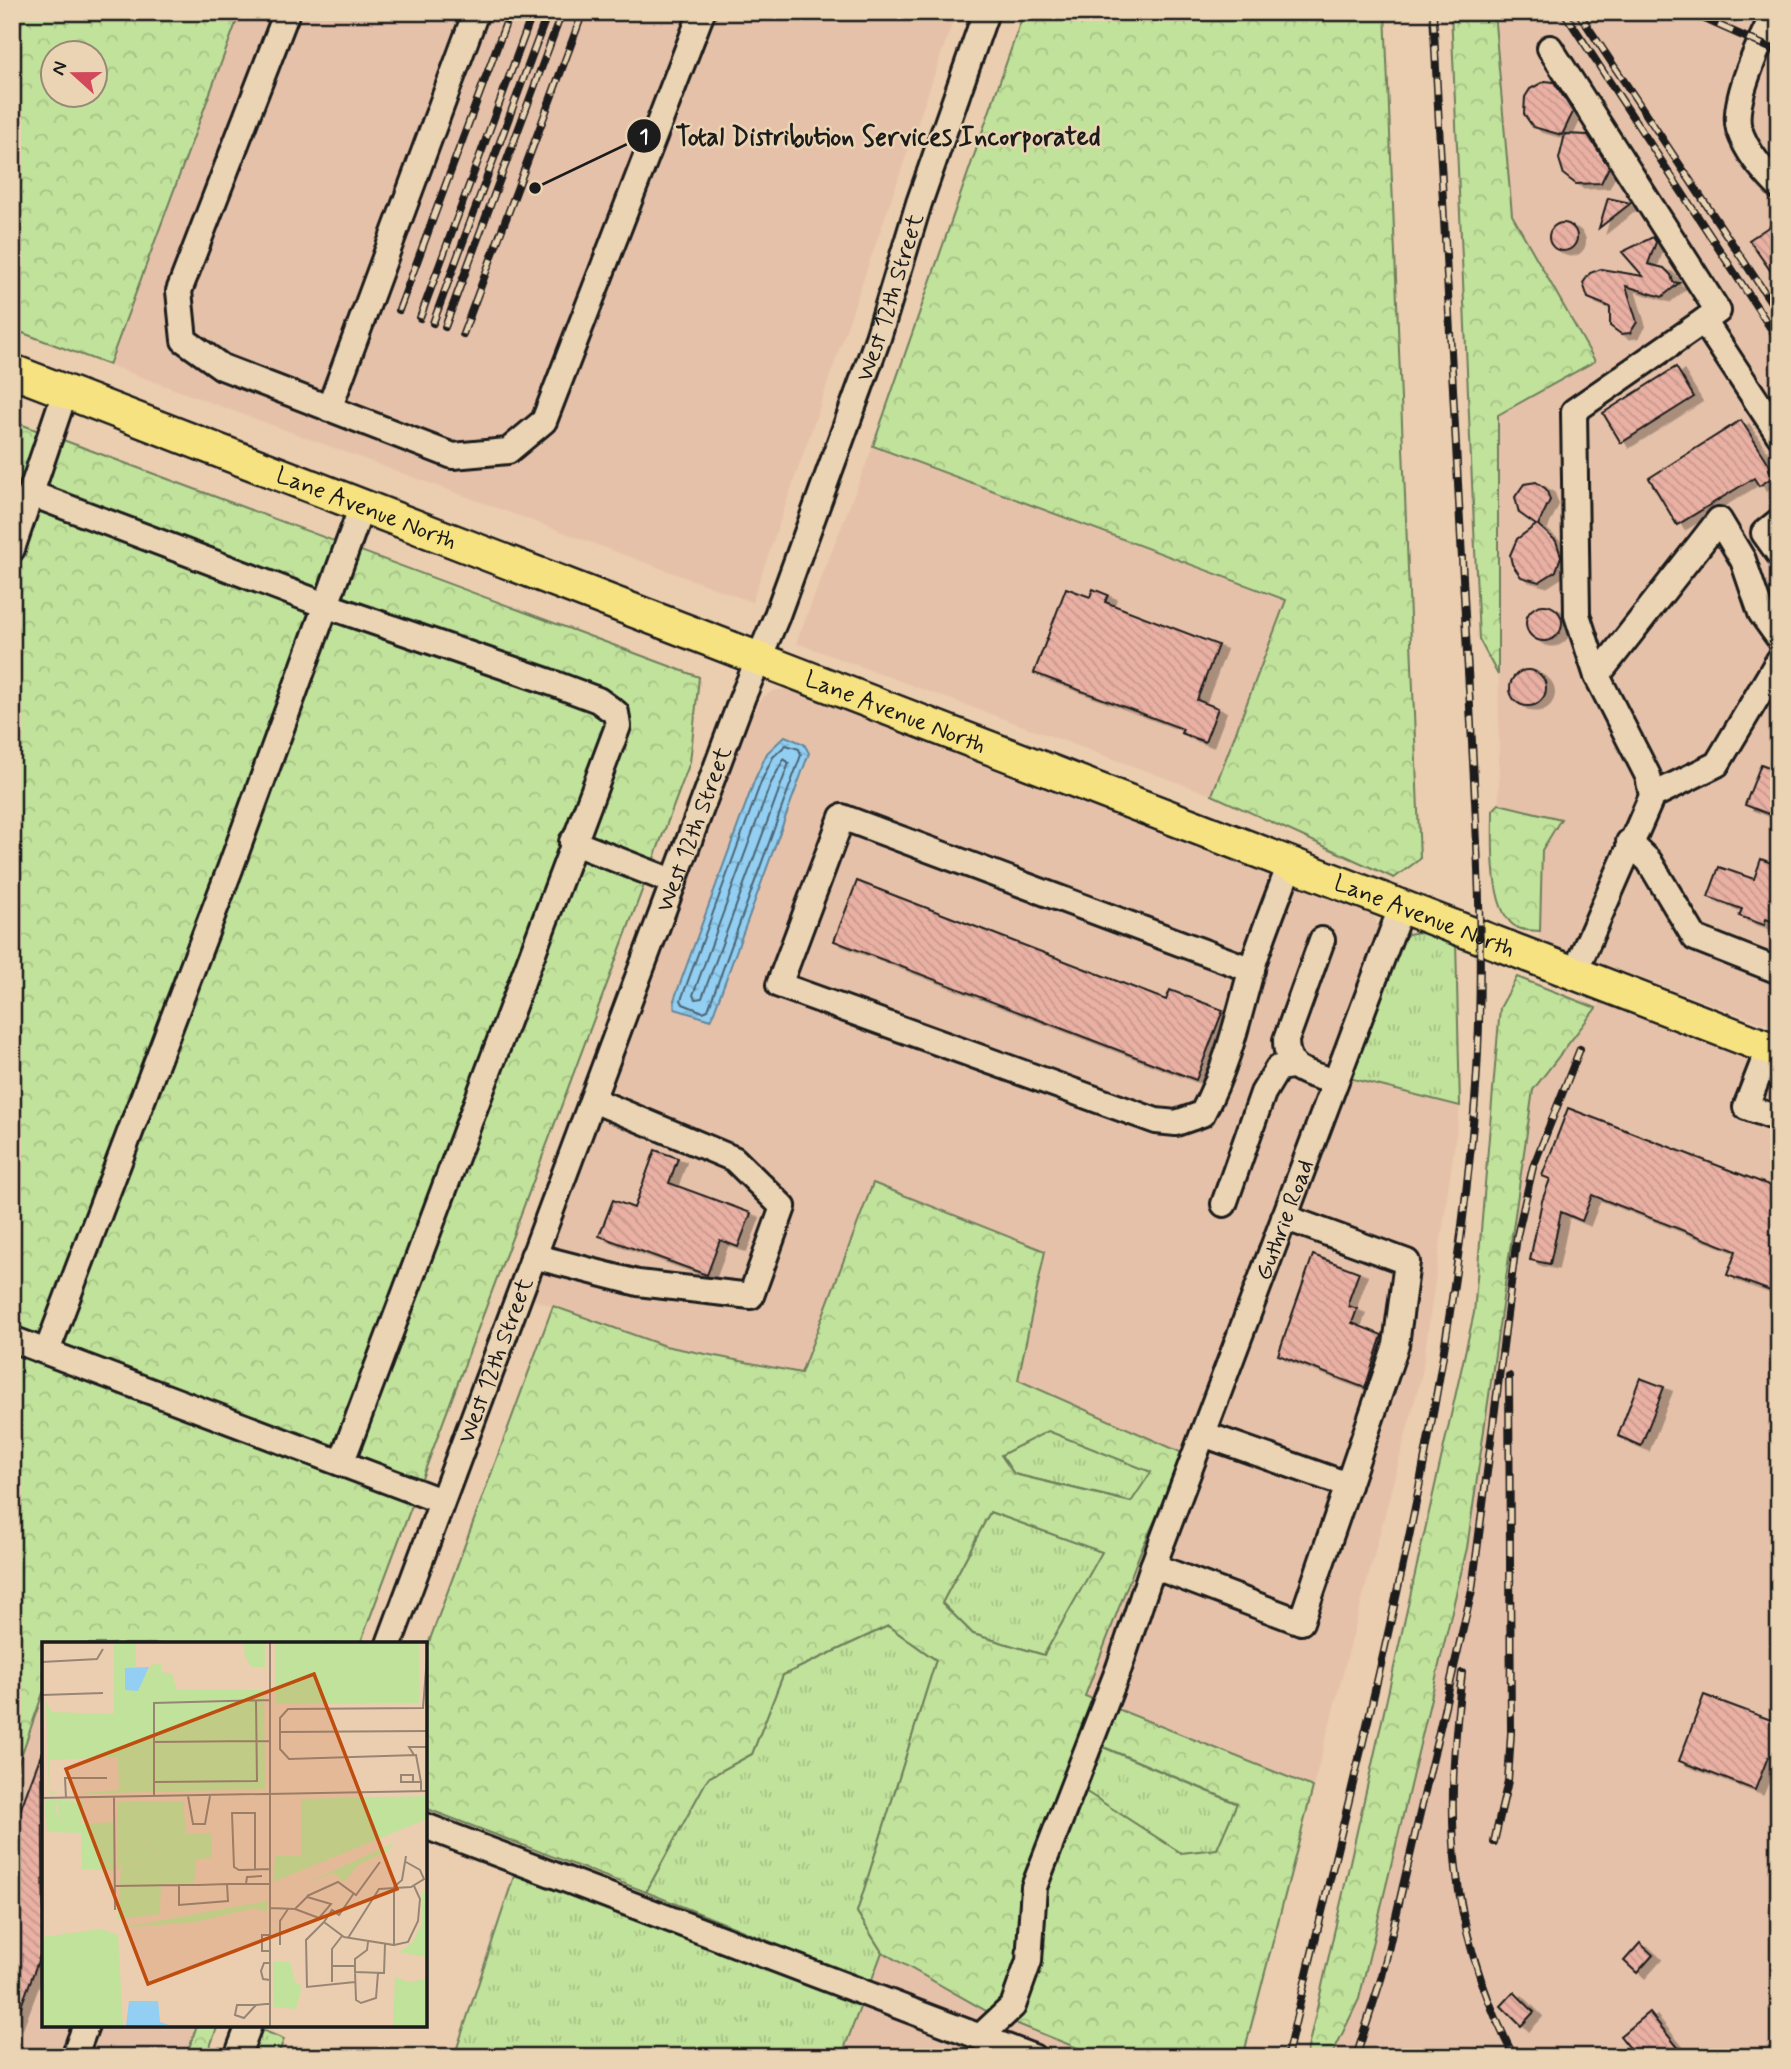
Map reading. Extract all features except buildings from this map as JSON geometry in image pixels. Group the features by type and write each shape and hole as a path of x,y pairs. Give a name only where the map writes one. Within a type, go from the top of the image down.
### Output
{"main road":[{"name":"Lane Avenue North","path":"12,371 1774,1050"}],"street":[{"path":"288,12 179,292 184,340 222,367 453,456 508,451 544,421 702,12"},
{"path":"329,409 476,12"},
{"name":"West 12th Street","path":"390,1642 878,338 919,203 986,12"},
{"path":"1775,13 1757,44 1743,94 1738,127 1754,161 1779,187"},
{"path":"1550,47 1718,310 1574,411 1577,615 1597,676 1648,776 1652,796"},
{"path":"1704,321 1779,435"},
{"path":"12,549 65,392"},
{"path":"32,494 325,605 547,681 598,701 616,713 618,726 572,842 342,1461"},
{"path":"47,1351 230,869 362,506"},
{"path":"1597,676 1719,520 1743,560 1761,613 1779,638"},
{"path":"1779,521 1764,533 1779,554"},
{"path":"1717,764 1779,660"},
{"path":"1574,974 1629,842 1652,796 1717,764 1735,762 1779,687"},
{"path":"1252,971 842,817 779,985 1156,1121 1176,1123 1202,1114 1214,1093 1240,1024 1252,971 1290,864"},
{"path":"572,842 674,882"},
{"path":"1629,842 1649,861 1682,911 1695,937 1779,971"},
{"name":"Guthrie Road","path":"980,2037 1013,2006 1029,1961 1034,1887 1119,1668 1153,1566 1401,908"},
{"path":"1292,1066 1286,1056 1286,1040 1322,940"},
{"path":"1774,1050 1746,1107 1779,1119"},
{"path":"1224,1205 1262,1093 1278,1068 1292,1066 1335,1082"},
{"path":"533,1256 638,1283 751,1296 783,1207 734,1159 593,1100"},
{"path":"1153,1566 1301,1622 1396,1345 1407,1262 1284,1217"},
{"path":"12,1339 342,1461 441,1501"},
{"path":"1203,1433 1348,1485"},
{"path":"427,1827 1032,2057"},
{"path":"74,2057 85,2027"},
{"path":"237,2057 248,2027"}],"shaded area":[{"path":"240,12 956,12 752,602 109,365"},
{"path":"1494,12 1779,12 1779,1029 1539,941 1542,850 1561,819 1499,804 1498,415 1595,361 1512,215"},
{"path":"873,446 1287,600 1212,795 796,643"},
{"path":"793,689 1373,914 1381,932 1185,1454 1018,1380 873,1184 802,1373 665,1346 529,1298 751,714 763,697 775,690"},
{"path":"1603,1000 1779,1065 1779,2057 1331,2057 1359,1999 1467,1548 1533,1090"},
{"path":"1349,1078 1460,1106 1422,1373 1313,1787 1085,1696 1140,1553 1171,1545"},
{"path":"42,1696 42,2027 196,2027 186,2057 12,2057 12,1782"},
{"path":"882,1952 990,2013 1100,2057 946,2057 932,2052 906,2054 904,2057 841,2057"}],"green space":[{"path":"12,12 240,12 109,365 12,329"},
{"path":"1024,12 1385,12 1420,859 1394,878 1212,795 1286,600 873,446"},
{"path":"1451,12 1494,12 1512,215 1595,361 1498,415 1498,675 1479,639"},
{"path":"12,421 699,677 690,762 361,1642 42,1642 42,1696 12,1782"},
{"path":"1499,804 1561,819 1542,850 1540,931 1518,928 1508,920 1501,908 1493,856 1493,810"},
{"path":"1426,931 1456,942 1460,1106 1349,1078 1395,949 1408,934"},
{"path":"1517,977 1596,1008 1533,1090 1467,1548 1359,1999 1331,2057 1306,2057 1474,1313 1500,1008"},
{"path":"873,1183 1045,1251 1018,1380 1185,1454 1140,1553 1085,1696 1313,1787 1243,2057 1100,2057 990,2013 882,1952 857,1912 936,1660 888,1626 783,1675 752,1754 708,1778 646,1892 427,1809 427,1648 553,1306 665,1346 801,1373","holes":["1048,1431 1151,1472 1131,1502 1014,1474 1001,1455","990,1512 1102,1552 1044,1655 973,1634 942,1603","1080,1737 1237,1803 1217,1849 1181,1853 1068,1780"]},
{"path":"1048,1430 1152,1472 1132,1502 1014,1474 1001,1455"},
{"path":"990,1512 1103,1552 1044,1655 973,1634 942,1603"},
{"path":"888,1626 936,1660 857,1912 882,1952 871,1982 646,1892 708,1777 752,1754 783,1675"},
{"path":"1079,1737 1238,1804 1217,1850 1181,1853 1067,1780"},
{"path":"516,1870 862,2002 841,2057 454,2057"},
{"path":"196,2027 217,2027 206,2057 186,2057"},
{"path":"262,2030 284,2039 277,2057 252,2057"}],"water":[{"path":"785,736 804,744 809,753 711,1020 675,1009 674,1000 755,779 767,753"}],"railway":[{"path":"399,310 510,12"},
{"path":"420,318 533,12"},
{"path":"433,323 548,12"},
{"path":"445,327 562,12"},
{"path":"463,334 583,12"},
{"path":"1287,2057 1373,1701 1424,1463 1463,1222 1475,1101 1480,984 1478,868 1433,12"},
{"path":"1564,12 1779,341"},
{"path":"1578,12 1779,314"},
{"path":"1689,12 1779,52"},
{"path":"1356,2057 1382,1976 1472,1590 1517,1236 1533,1167 1580,1049"},
{"path":"1494,1842 1508,1781 1511,1733 1509,1376"},
{"path":"1462,1673 1453,1776 1456,1870 1463,1915 1475,1961 1514,2057"}],"place":[{"name":"Total Distribution Services Incorporated","path":"535,188"}]}
